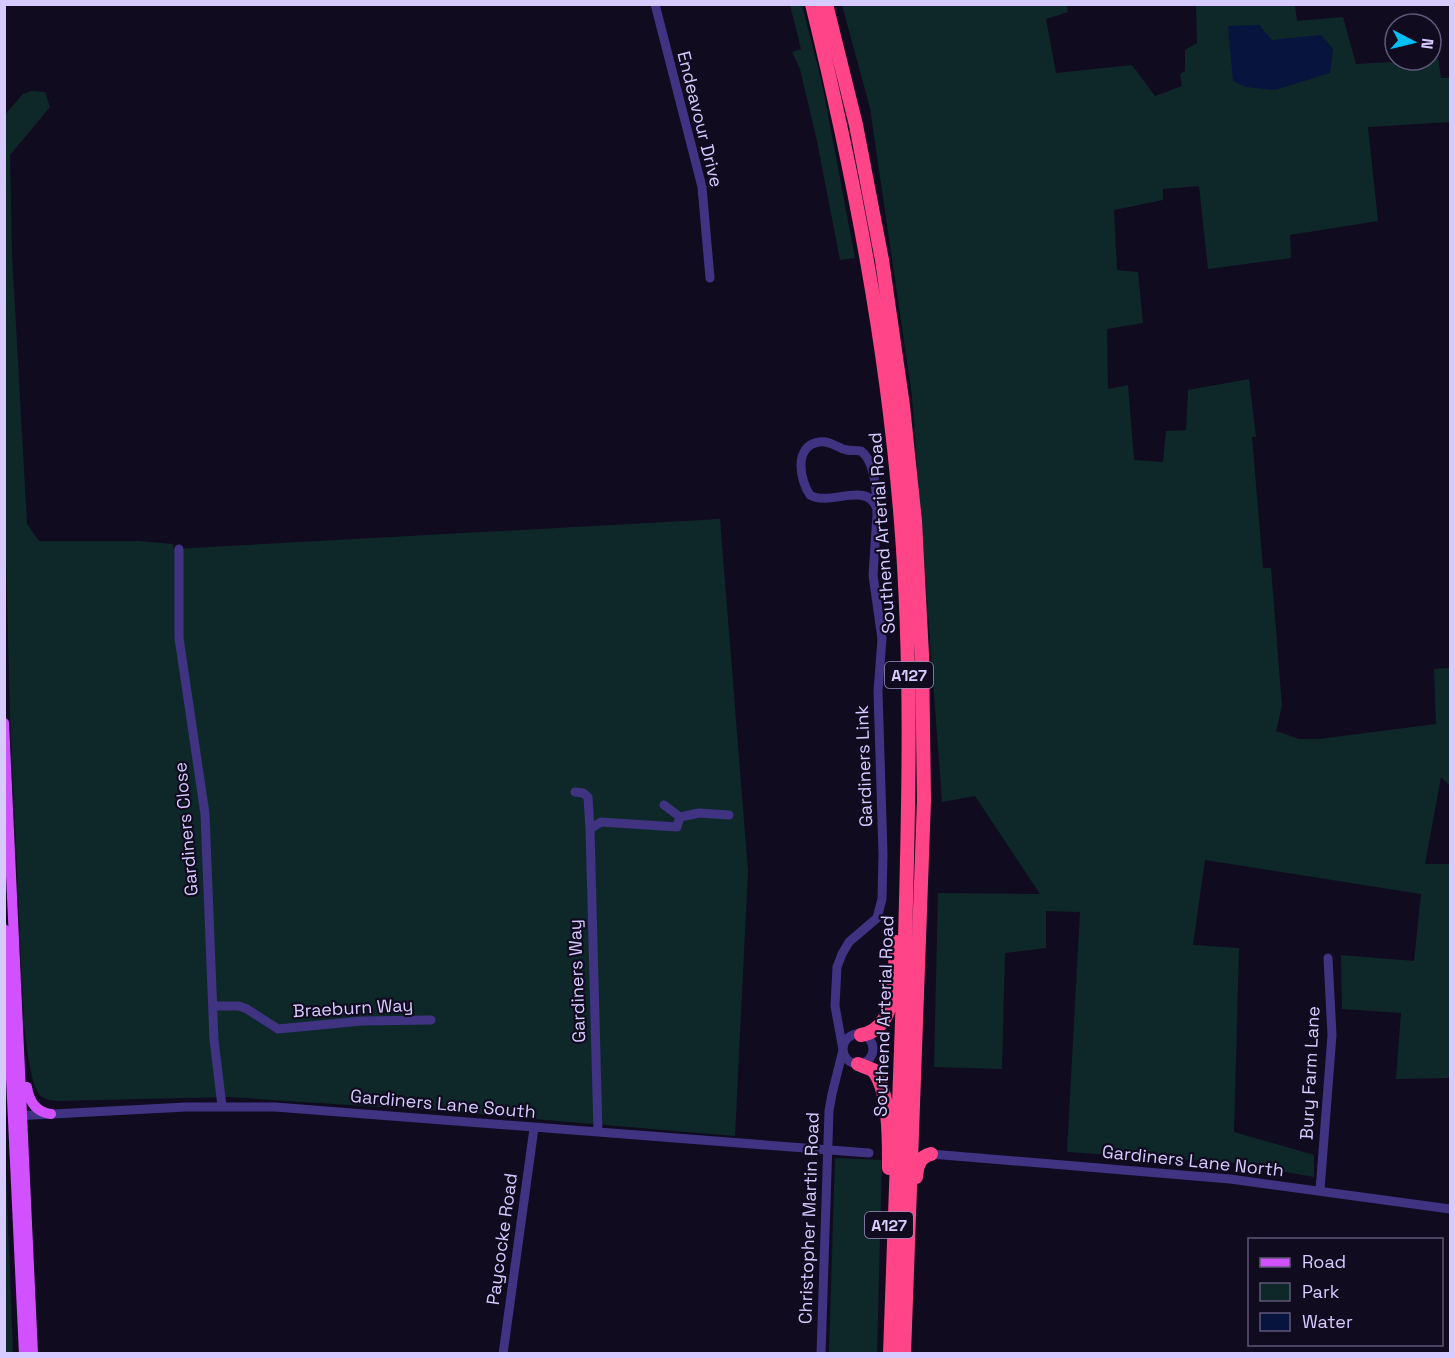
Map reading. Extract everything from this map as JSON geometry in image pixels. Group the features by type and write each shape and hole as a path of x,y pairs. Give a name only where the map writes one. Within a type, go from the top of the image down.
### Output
{"highway":[{"name":"Southend Arterial Road","path":"812,4 842,127 870,273 889,397 904,567 909,655 910,775 890,1353"},
{"name":"Southend Arterial Road","path":"826,4 856,125 882,260 903,406 915,520 922,655 924,774 904,1353"},
{"name":"A127","path":"861,1035 878,1027 886,1017 891,1000 910,775"},
{"name":"A127","path":"916,1002 918,1139 922,1149 932,1154"},
{"name":"A127","path":"858,1064 868,1067 875,1073 882,1088 885,1104 889,1159 890,1353"},
{"name":"A127","path":"904,1353 917,1168 923,1157 932,1154"}],"main road":[{"path":"4,723 18,1036 18,1116"},
{"path":"4,930 33,1353"},
{"path":"18,1036 29,1098 37,1108 51,1114"},
{"path":"21,1167 24,1353"}],"street":[{"name":"Endeavour Drive","path":"655,4 702,187 710,278"},
{"name":"Gardiners Link","path":"843,1050 835,1006 839,960 849,942 877,918 882,899 883,854 878,691 882,639 873,575 877,509 874,479 865,453 824,442 818,442 808,448 802,458 800,471 810,495 821,499 864,496 873,501 877,509"},
{"name":"Gardiners Close","path":"179,549 179,638 205,817 214,1040 222,1106"},
{"name":"Gardiners Way","path":"575,792 583,793 588,797 598,1132"},
{"path":"664,805 680,817 699,813 729,815"},
{"path":"590,829 601,822 677,827 680,817"},
{"name":"Bury Farm Lane","path":"1320,1190 1332,1035 1328,958"},
{"name":"Braeburn Way","path":"213,1006 239,1006 278,1029 362,1021 431,1020"},
{"path":"834,1085 845,1069 870,1059 874,1051 872,1042 861,1035 851,1033 843,1025 835,1006"},
{"path":"858,1064 848,1061 843,1050 848,1038 861,1035"},
{"name":"Christopher Martin Road","path":"821,1353 830,1101 843,1050"},
{"name":"Gardiners Lane South","path":"18,1116 222,1106 275,1107 869,1153"},
{"name":"Paycocke Road","path":"504,1353 534,1128"},
{"name":"Gardiners Lane North","path":"932,1154 1230,1179 1450,1209"}],"green space":[{"path":"790,5 802,5 822,83 855,258 840,260 817,141 800,69 792,52 801,49"},
{"path":"842,5 1067,5 1068,12 1046,19 1056,73 1132,65 1155,96 1182,86 1180,74 1185,71 1185,50 1197,43 1196,5 1295,5 1297,21 1343,17 1356,64 1383,63 1383,72 1440,72 1441,78 1450,78 1450,122 1368,127 1378,221 1290,235 1291,258 1208,269 1199,186 1163,189 1163,200 1114,210 1117,270 1138,272 1143,323 1107,329 1108,389 1128,385 1134,460 1163,462 1166,431 1186,430 1188,390 1249,379 1256,437 1252,437 1263,568 1271,568 1282,706 1276,731 1299,739 1319,739 1436,724 1434,669 1450,668 1450,786 1441,777 1425,864 1450,864 1450,1078 1396,1079 1401,1013 1342,1009 1341,955 1414,961 1421,894 1205,860 1193,945 1239,948 1234,1132 1314,1155 1314,1177 1236,1163 1067,1152 1080,912 1046,911 1046,948 1005,953 1002,1069 934,1067 938,893 1040,894 975,796 942,802 912,396 870,108"},
{"path":"32,91 45,92 50,107 10,155 12,254 27,524 39,541 138,541 173,544 174,549 720,519 748,871 735,1136 441,1111 229,1097 56,1101 39,1094 31,1071 24,1024 10,712 4,480 4,116 23,94"},
{"path":"4,1120 13,1353 13,1354 4,1353"},
{"path":"835,1158 882,1160 877,1353 829,1353"}],"water":[{"path":"1259,25 1272,40 1321,35 1333,49 1330,73 1275,90 1246,87 1233,81 1228,26"}]}
